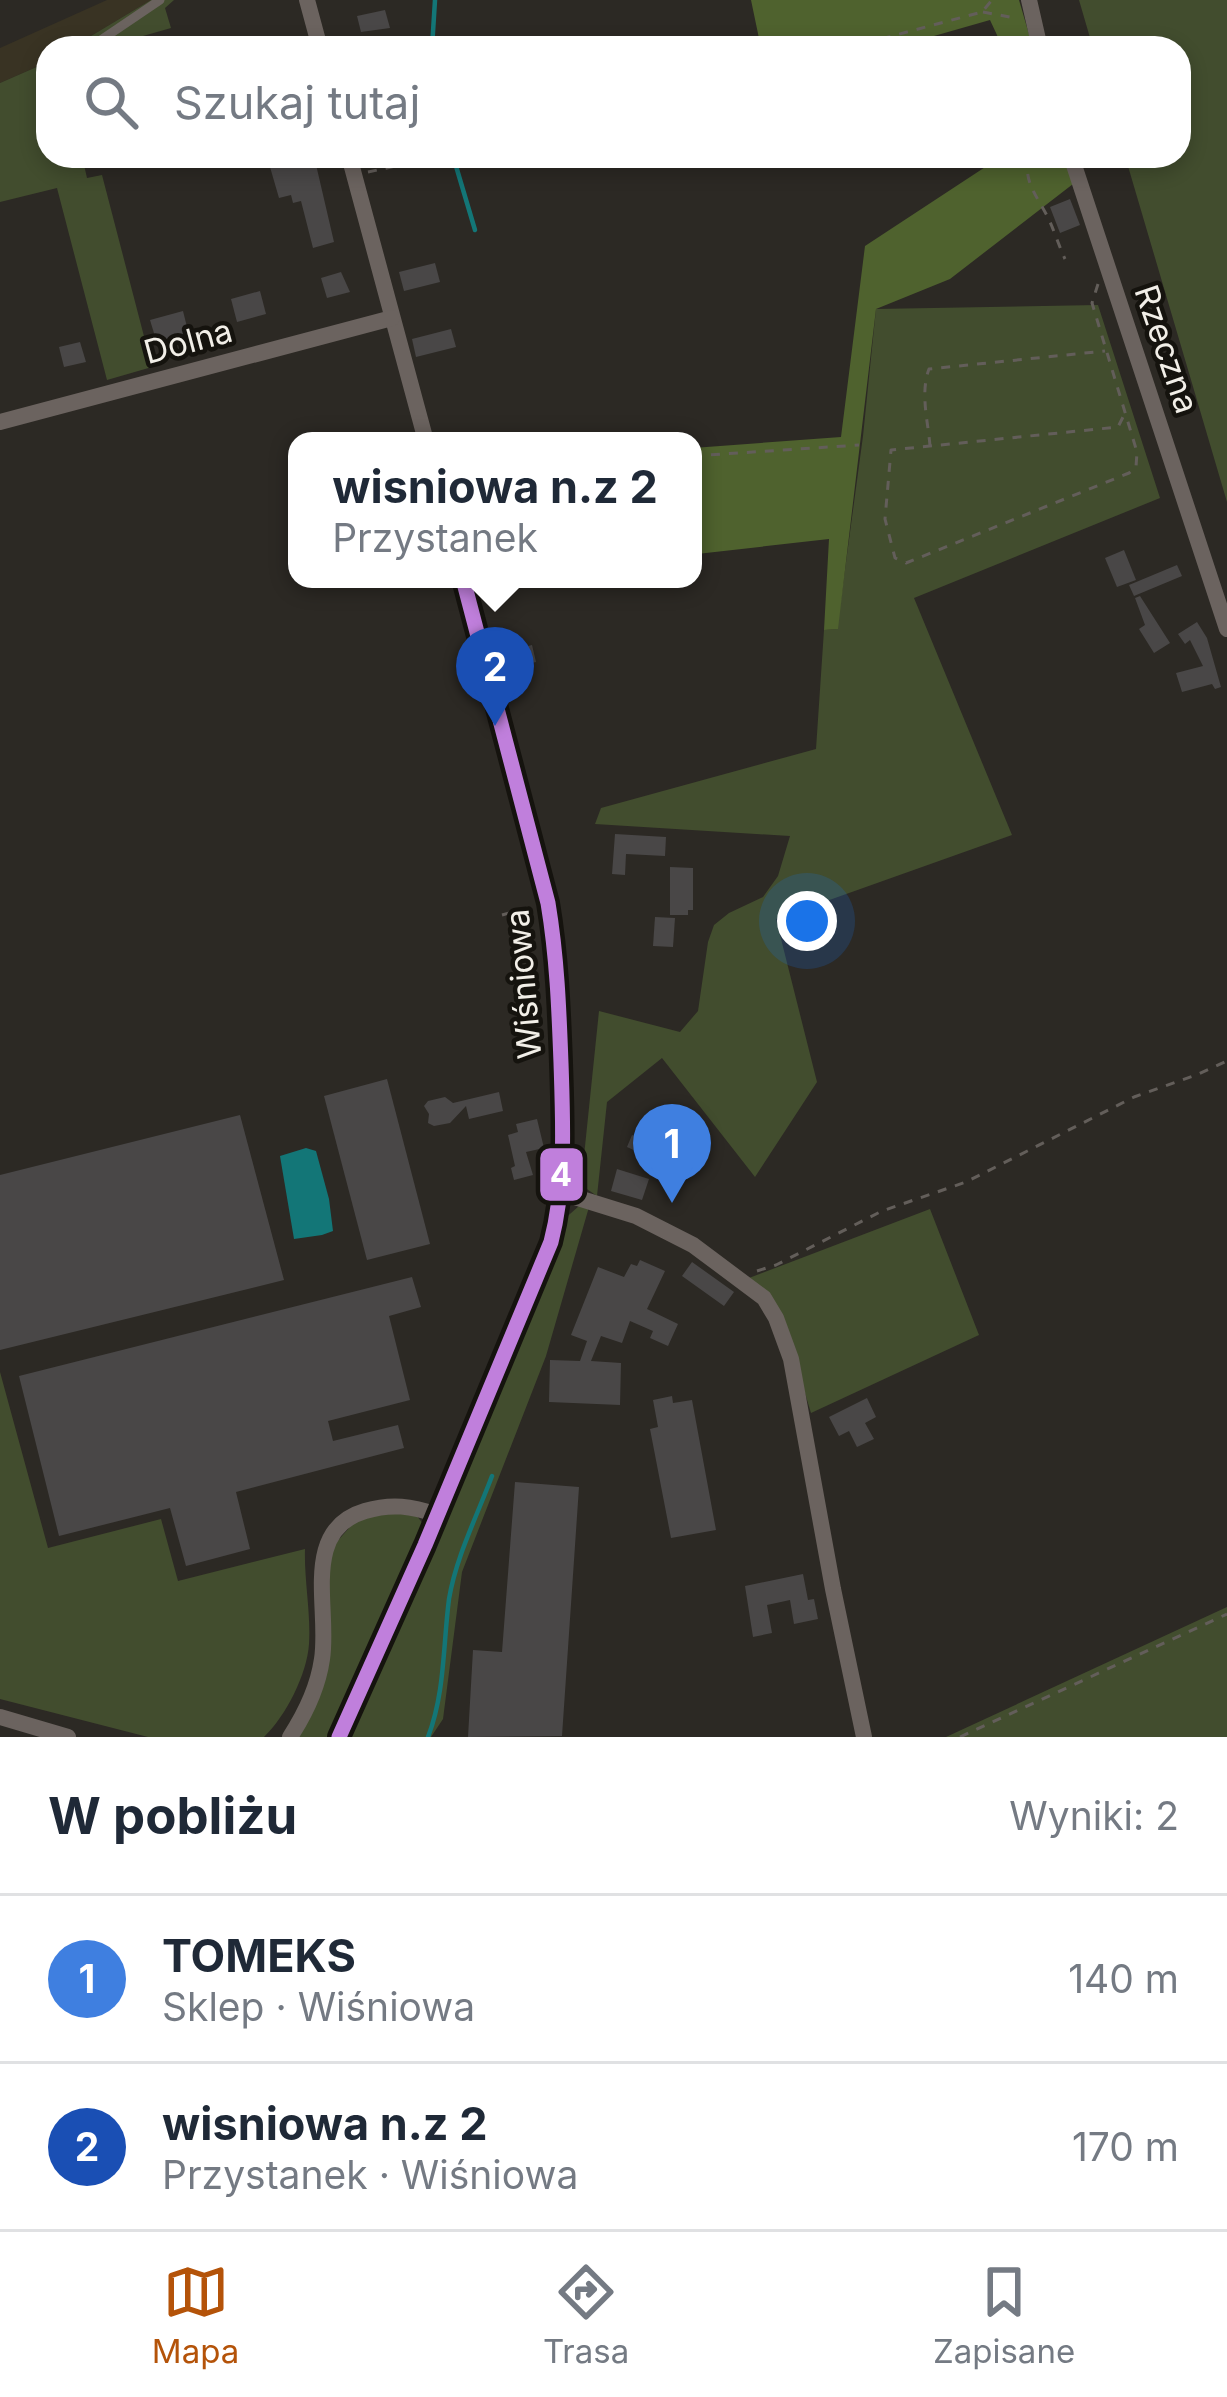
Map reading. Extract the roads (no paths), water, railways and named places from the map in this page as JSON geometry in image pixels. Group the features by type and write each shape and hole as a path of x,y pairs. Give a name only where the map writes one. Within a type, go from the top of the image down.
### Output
{"street":[{"path":"307,0 317,36"},
{"path":"1028,0 1037,36"},
{"path":"352,168 424,432"},
{"name":"Rzeczna","path":"1075,168 1227,629"},
{"name":"Dolna","path":"0,422 392,318"},
{"name":"Wiśniowa","path":"339,1737 438,1516 550,1242 562,1185 559,985 548,903 465,588"},
{"path":"562,1185 662,1227 764,1298 791,1359 864,1737"},
{"path":"290,1737 308,1706 322,1659 323,1562 336,1526 348,1516 388,1505 438,1516"},
{"path":"0,1717 68,1737"}],"lane":[{"path":"107,36 160,0"}],"water":[{"path":"306,1148 316,1151 333,1231 294,1239 280,1156"}],"waterway":[{"path":"433,36 435,0"},
{"path":"457,168 475,230"},
{"path":"428,1737 441,1686 452,1583 492,1476"}],"place":[{"name":"wisniowa n.z 2","path":"495,726"},
{"name":"TOMEKS","path":"672,1203"}]}
